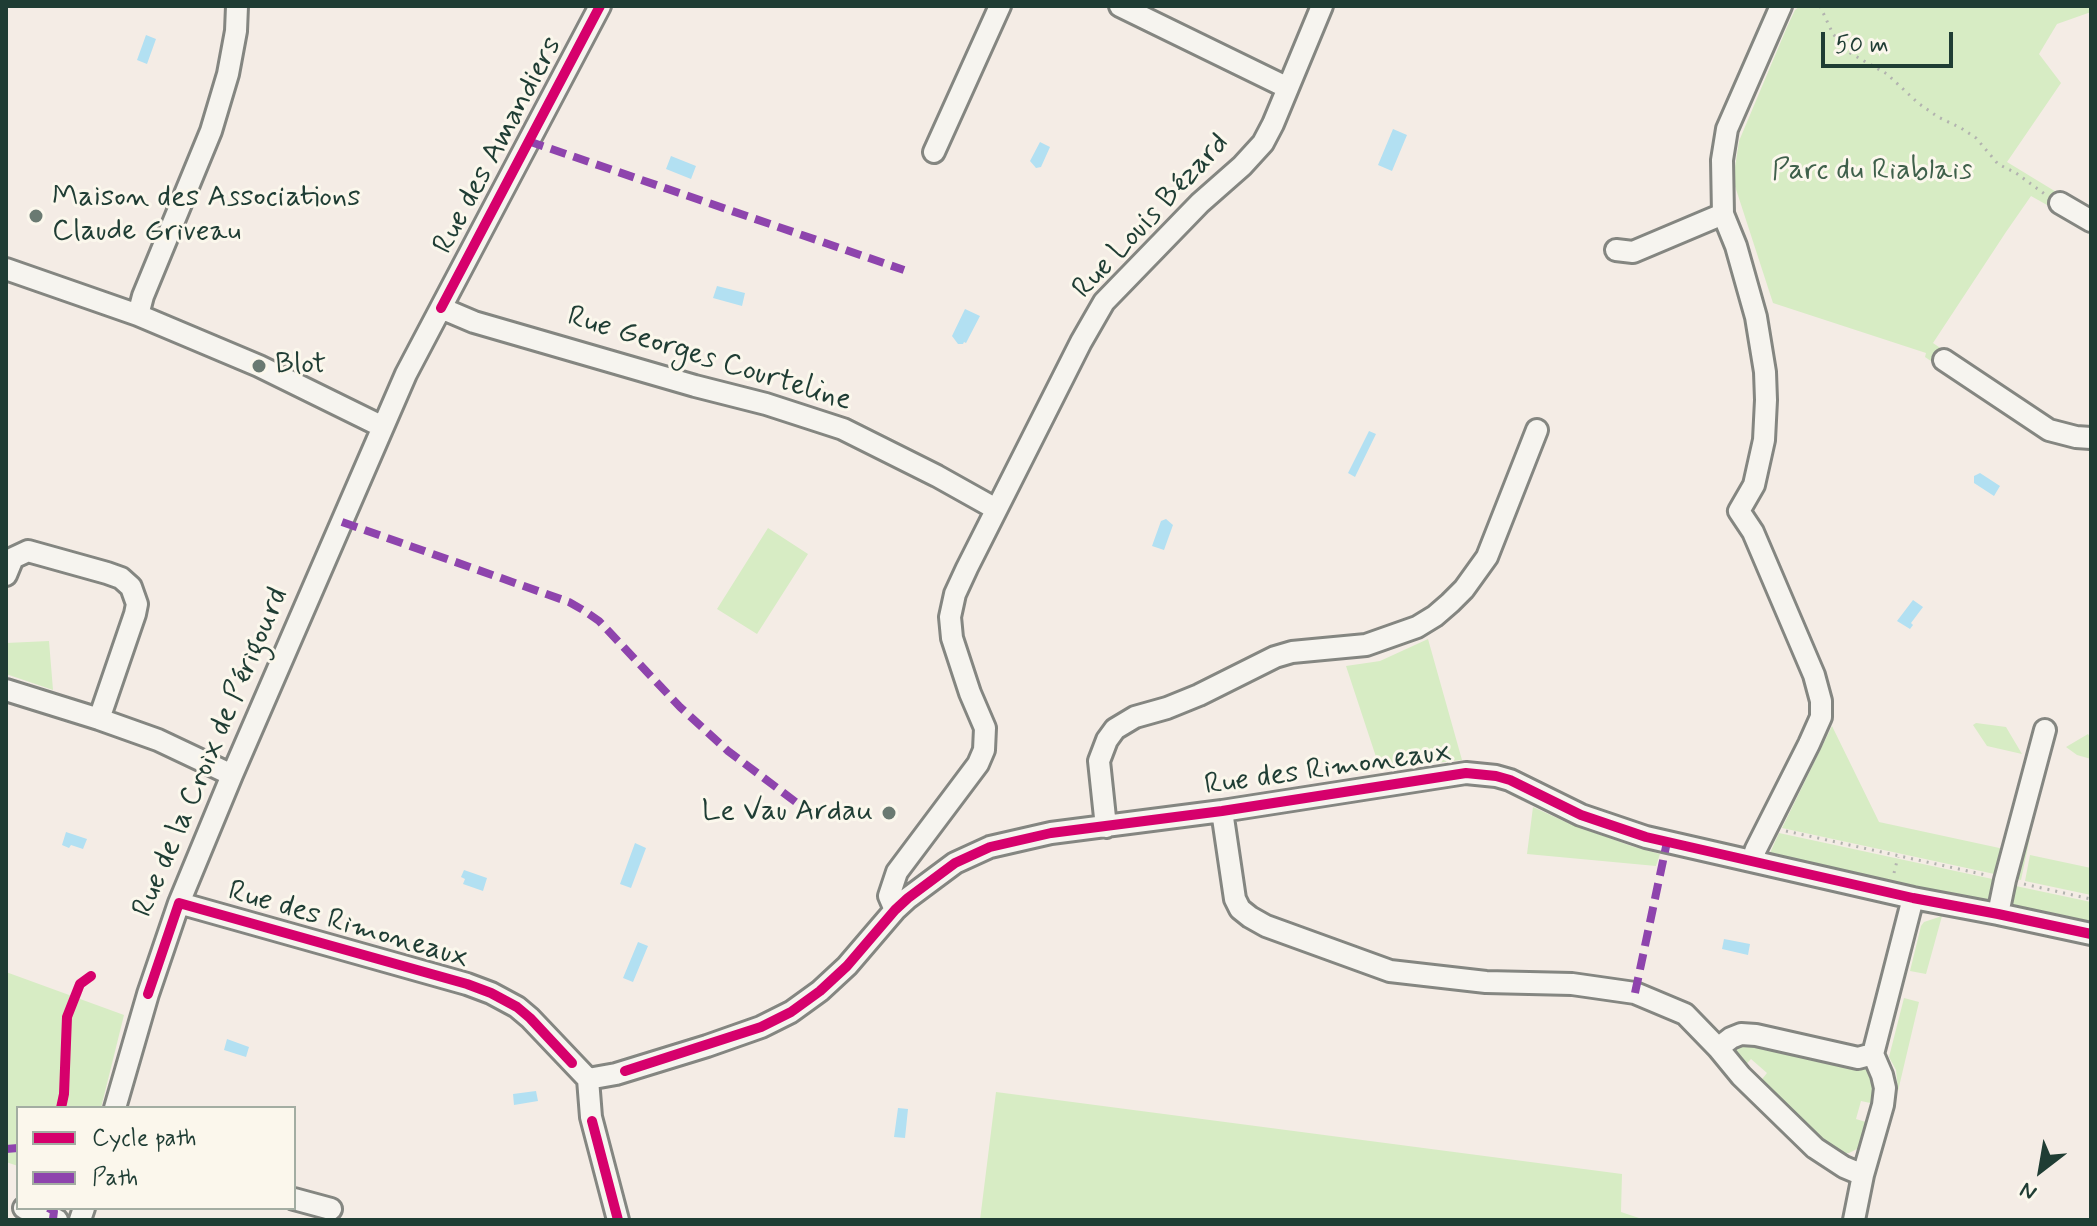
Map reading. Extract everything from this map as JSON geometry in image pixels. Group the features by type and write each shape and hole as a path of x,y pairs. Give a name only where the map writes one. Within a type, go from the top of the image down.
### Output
{"street":[{"path":"138,315 211,131 228,74 237,6"},
{"name":"Rue des Amandiers","path":"383,427 406,374 600,6"},
{"path":"934,152 1000,6"},
{"path":"1120,6 1288,88"},
{"name":"Rue Louis Bézard","path":"895,910 889,896 897,872 978,764 984,750 985,728 952,638 950,617 955,594 1104,302 1263,143 1322,6"},
{"path":"1752,860 1821,717 1821,701 1814,675 1753,532 1739,511 1754,485 1764,440 1766,386 1756,317 1736,246 1723,214 1722,160 1727,129 1781,6"},
{"path":"2060,203 2091,221"},
{"path":"1616,250 1633,252 1723,214"},
{"path":"6,269 138,315 259,366 383,427"},
{"name":"Rue Georges Courteline","path":"441,308 474,322 766,404 843,429 996,509"},
{"path":"1944,360 2049,430 2091,438"},
{"name":"Rue de la Croix de Périgourd","path":"116,1106 148,994 179,903 383,427"},
{"path":"1106,827 1099,761 1115,729 1135,717 1199,695 1275,657 1292,652 1366,645 1417,627 1450,603 1479,571 1487,557 1537,430"},
{"path":"6,575 13,558 28,551 107,573 121,578 131,587 137,604 135,614 99,719"},
{"path":"6,690 158,740 232,775"},
{"path":"1998,914 2045,730"},
{"name":"Rue des Rimoneaux","path":"179,903 491,993 530,1018 588,1079 616,1074 707,1046 761,1027 791,1012 847,966 895,910 923,886 955,863 990,847 1051,833 1222,811 1466,773 1496,776 1581,815 1667,842 1913,898 2091,934"},
{"path":"1222,811 1235,899 1240,909 1266,926 1390,971 1486,982 1572,984 1635,993 1685,1014 1741,1076 1815,1148 1863,1175"},
{"path":"1854,1220 1885,1088 1873,1054 1913,898"},
{"path":"1718,1048 1741,1034 1858,1058 1873,1054"},
{"path":"588,1079 591,1117 618,1220"},
{"path":"296,1200 331,1209"},
{"path":"30,1210 57,1220"}],"path":[{"path":"1820,6 1833,34 1850,53 1887,74 1918,103 1976,138 1998,164 2060,203"},
{"path":"1777,829 2091,899"},
{"path":"1893,881 1898,856"}],"green space":[{"name":"Parc du Riablais","path":"1800,6 2091,6 2091,12 2057,24 2039,54 2061,83 2007,162 2071,201 2063,214 2031,196 2006,232 1933,343 1962,363 1953,376 1925,357 1926,353 1773,303 1733,180 1739,141 1787,27"},
{"path":"768,528 808,554 757,634 717,609"},
{"path":"1428,639 1462,760 1380,769 1346,666 1380,661"},
{"path":"49,641 53,690 6,674 6,643"},
{"path":"1973,725 2006,727 2022,754 1987,746"},
{"path":"1832,726 1879,822 2004,849 1999,875 1782,828"},
{"path":"2088,734 2091,759 2077,755 2066,747"},
{"path":"2046,760 2021,880 2013,878"},
{"path":"1533,807 1568,823 1660,854 1656,866 1527,854"},
{"path":"1779,833 1997,880 1992,896 1979,902 1769,855"},
{"path":"2030,855 2091,868 2091,895 2025,881"},
{"path":"2011,885 2091,902 2091,926 2016,908 2010,900"},
{"path":"1942,916 1926,974 1910,971 1921,926"},
{"path":"6,972 124,1015 101,1106 16,1106 16,1165 6,1162"},
{"path":"1904,998 1919,1002 1898,1091 1896,1070 1889,1057"},
{"path":"1743,1039 1870,1070 1878,1090 1875,1104 1861,1101 1856,1119 1869,1123 1865,1140 1859,1148 1836,1154 1759,1083 1767,1073 1751,1059 1743,1068 1730,1055 1734,1043"},
{"path":"996,1092 1622,1174 1621,1212 1645,1220 980,1220"}],"water":[{"path":"146,35 156,39 147,64 137,60"},
{"path":"1393,129 1407,135 1392,171 1378,165"},
{"path":"1040,142 1050,147 1041,167 1036,168 1030,161"},
{"path":"671,156 696,166 691,179 666,169"},
{"path":"717,286 745,293 742,306 713,298"},
{"path":"965,309 980,316 966,343 958,344 952,336"},
{"path":"1369,431 1376,434 1355,477 1348,473"},
{"path":"1980,473 2000,486 1994,496 1974,483 1974,476"},
{"path":"1166,519 1173,525 1164,550 1152,546 1161,521"},
{"path":"1913,600 1923,607 1910,629 1897,621"},
{"path":"66,832 87,839 83,849 62,845"},
{"path":"635,843 646,848 631,888 620,884"},
{"path":"464,870 487,878 483,891 463,884 465,879 461,877"},
{"path":"1724,939 1750,944 1748,955 1722,949"},
{"path":"638,942 648,946 633,982 623,978"},
{"path":"227,1039 249,1047 246,1057 224,1050"},
{"path":"536,1091 538,1101 514,1105 513,1094"},
{"path":"898,1108 908,1109 905,1138 894,1137"}],"marked path":[{"path":"528,141 904,270"},
{"path":"342,522 569,602 583,610 599,621 680,707 728,751 813,815"},
{"path":"1635,993 1667,842"},
{"path":"6,1149 16,1148"},
{"path":"52,1210 53,1219"}],"cycle path":[{"path":"441,308 600,6"},
{"path":"625,1071 761,1027 791,1012 847,966 908,898 955,863 990,847 1051,833 1222,811 1466,773 1510,780 1581,815 1646,837 1913,898 2091,934"},
{"path":"148,994 179,903 491,993 530,1018 572,1063"},
{"path":"61,1106 67,1017 80,984 91,976"},
{"path":"592,1121 618,1220"}],"place":[{"name":"Maison des Associations Claude Griveau","path":"36,216"},
{"name":"Blot","path":"259,366"},
{"name":"Le Vau Ardau","path":"889,813"}]}
